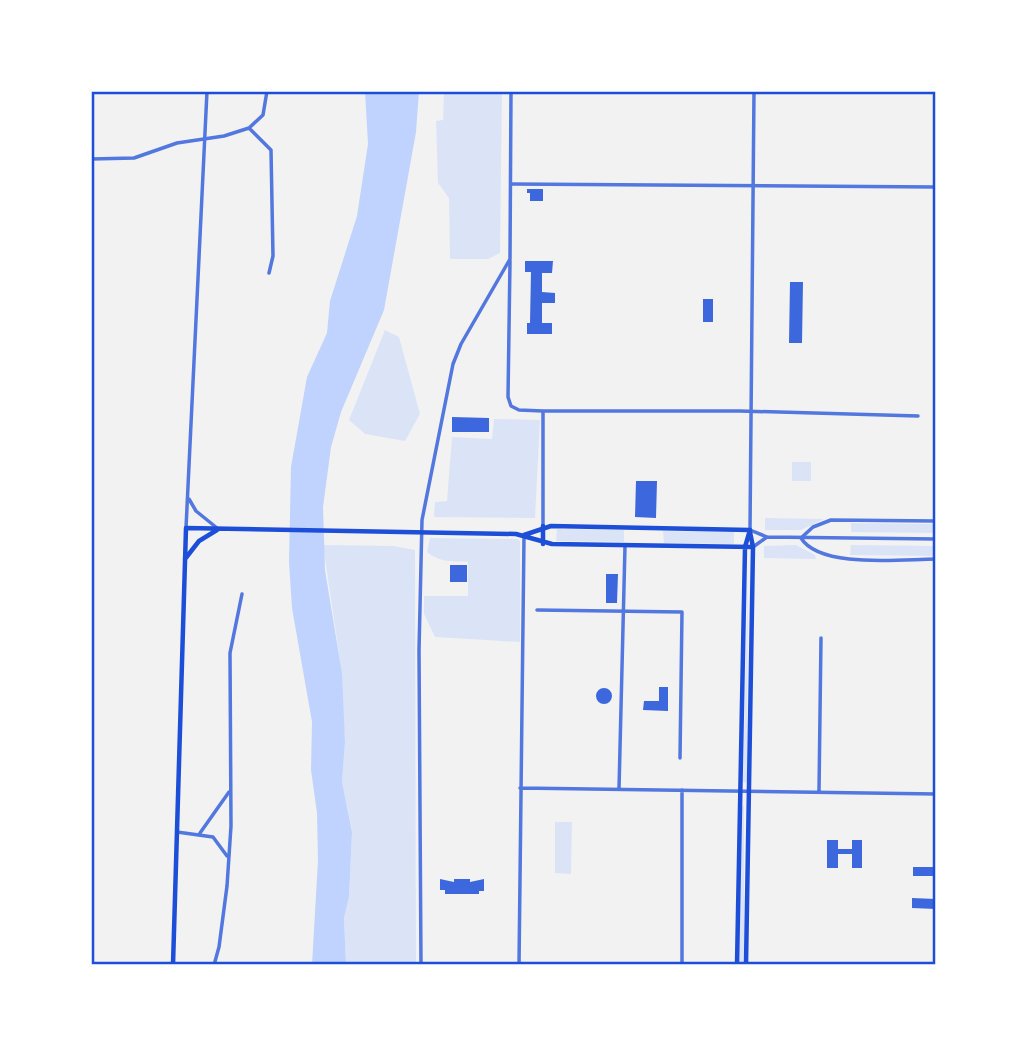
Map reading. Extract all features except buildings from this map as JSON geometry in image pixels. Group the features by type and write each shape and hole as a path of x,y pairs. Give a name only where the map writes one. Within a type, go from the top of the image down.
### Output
{"main road":[{"path":"524,535 542,526 750,530"},
{"path":"542,526 542,544"},
{"path":"173,965 186,528 524,535 542,544 753,547"},
{"path":"185,560 199,541 219,529"},
{"path":"746,965 753,547 750,530"},
{"path":"737,965 745,547 750,530"}],"street":[{"path":"186,528 207,91"},
{"path":"91,159 134,158 177,143 249,128 263,115 267,91"},
{"path":"511,91 508,397 511,406 519,410 543,411 750,411 918,416"},
{"path":"754,91 750,530 768,537 936,539"},
{"path":"249,128 271,150 273,256 269,272"},
{"path":"511,184 936,187"},
{"path":"421,965 422,534 453,364 461,344 510,259"},
{"path":"542,526 543,411"},
{"path":"188,497 196,511 219,529"},
{"path":"801,538 813,527 831,520 936,521"},
{"path":"519,965 524,535"},
{"path":"753,547 768,537"},
{"path":"801,538 807,547 834,557 936,559"},
{"path":"620,789 625,545"},
{"path":"214,965 225,912 231,826 230,653 242,594"},
{"path":"537,610 682,612 680,758"},
{"path":"819,792 821,639"},
{"path":"520,788 936,794"},
{"path":"682,790 682,965"},
{"path":"199,833 229,791"},
{"path":"177,832 199,833 220,842 228,858"}],"shaded area":[{"path":"444,91 502,91 500,253 488,259 450,259 449,198 438,183 436,121 443,120"},
{"path":"385,330 399,337 420,414 405,441 365,434 349,420"},
{"path":"494,419 540,420 535,518 434,517 435,502 447,501 452,437 492,439"},
{"path":"792,462 811,462 811,481 792,481"},
{"path":"765,518 824,519 801,530 765,530"},
{"path":"851,523 936,524 936,533 851,532"},
{"path":"557,529 624,530 624,542 556,541"},
{"path":"663,531 734,532 734,544 664,543"},
{"path":"430,538 520,541 520,642 435,637 424,614 424,596 468,596 468,562 447,561 432,556 427,552"},
{"path":"323,545 394,546 415,550 416,965 346,965 344,918 349,897 352,831 342,782 345,742 339,654"},
{"path":"796,545 815,555 816,559 764,558 764,546"},
{"path":"851,545 936,546 936,556 850,555"},
{"path":"748,572 747,781 745,783 743,781"},
{"path":"744,805 744,965 739,965 742,807"},
{"path":"555,822 572,822 571,874 555,873"}],"water":[{"path":"365,91 419,91 416,132 384,310 341,412 331,447 323,507 325,570 342,674 345,742 342,782 352,832 349,897 344,918 346,965 312,965 318,860 317,813 311,770 312,722 292,608 289,562 291,467 307,377 327,333 330,301 357,216 368,144"}]}
